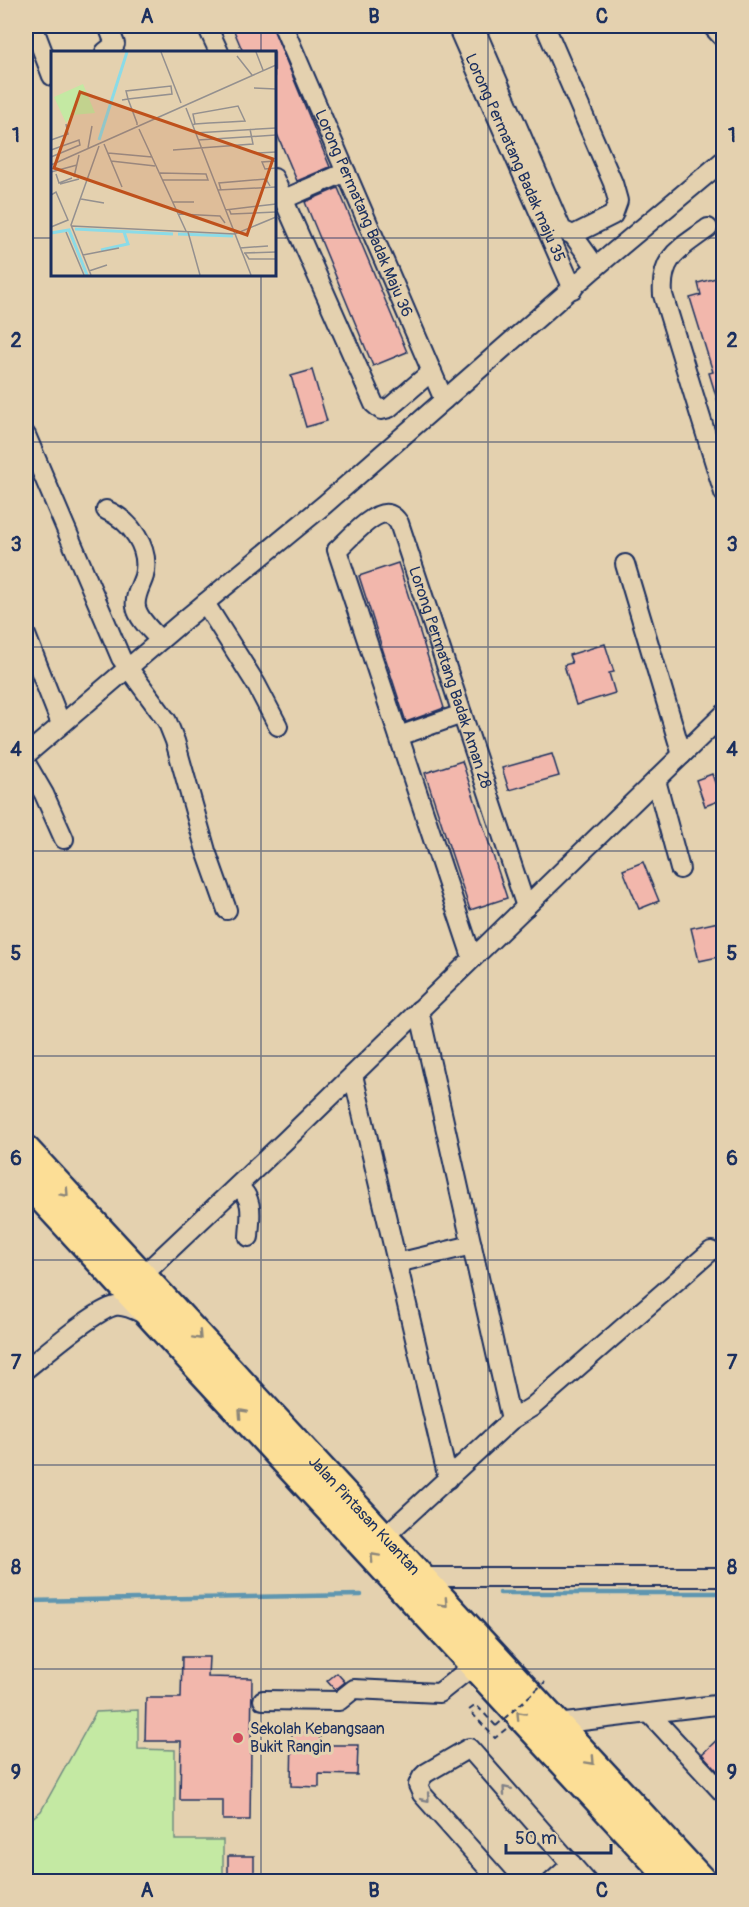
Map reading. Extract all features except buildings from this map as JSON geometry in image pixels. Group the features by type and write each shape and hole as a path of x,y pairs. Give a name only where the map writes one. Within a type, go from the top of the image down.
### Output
{"highway":[{"name":"Jalan Pintasan Kuantan","path":"26,1150 703,1881"},
{"name":"Jalan Pintasan Kuantan","path":"26,1181 674,1881"}],"street":[{"path":"33,26 51,73"},
{"path":"108,26 110,48"},
{"path":"207,26 219,51"},
{"name":"Lorong Permatang Badak Maju 36","path":"283,26 444,400"},
{"name":"Lorong Permatang Badak maju 35","path":"458,26 573,289"},
{"path":"474,26 562,230 573,235 596,267"},
{"path":"545,26 613,183 618,201 613,215 573,235"},
{"path":"712,26 723,39"},
{"path":"64,839 27,764 62,724 324,505 596,267 723,160"},
{"path":"284,199 346,172"},
{"path":"276,182 374,404 381,410 389,408 432,371"},
{"path":"708,228 666,264 662,278 663,295 723,493"},
{"path":"26,435 121,658 167,721 175,741 206,851 227,910"},
{"path":"105,510 124,520 142,546 146,558 145,567 135,604 140,616 160,640"},
{"name":"Lorong Permatang Badak Aman 28","path":"399,736 337,550 381,513 389,514 399,523 526,907"},
{"path":"625,564 681,755"},
{"path":"205,603 256,684 278,726"},
{"path":"26,635 62,724"},
{"path":"462,714 399,736 472,957"},
{"path":"142,1276 353,1075 723,714"},
{"path":"656,780 680,869"},
{"path":"419,1010 511,1420"},
{"path":"353,1075 448,1479"},
{"path":"238,1186 246,1192 251,1205 249,1237"},
{"path":"397,1263 472,1245"},
{"path":"384,1537 511,1420 532,1407 711,1251"},
{"path":"100,1311 108,1298 109,1290 101,1263"},
{"path":"26,1369 100,1311 116,1305 125,1306 154,1318"},
{"path":"421,1577 723,1577"},
{"path":"263,1700 339,1701 354,1689 439,1692 474,1665"},
{"path":"556,1724 723,1704"},
{"path":"651,1714 723,1794"},
{"path":"500,1881 422,1794 418,1785 426,1773 469,1748 587,1881"},
{"path":"552,1881 572,1864"}],"path":[{"path":"495,1738 469,1710 476,1705 496,1726 544,1682"}],"green space":[{"path":"138,1710 138,1749 175,1750 175,1840 223,1840 223,1881 26,1881 26,1823 41,1811 96,1712"}],"waterway":[{"path":"500,1593 724,1593"},
{"path":"26,1601 361,1595"}],"place":[{"name":"Sekolah Kebangsaan Bukit Rangin","path":"238,1738"}]}
